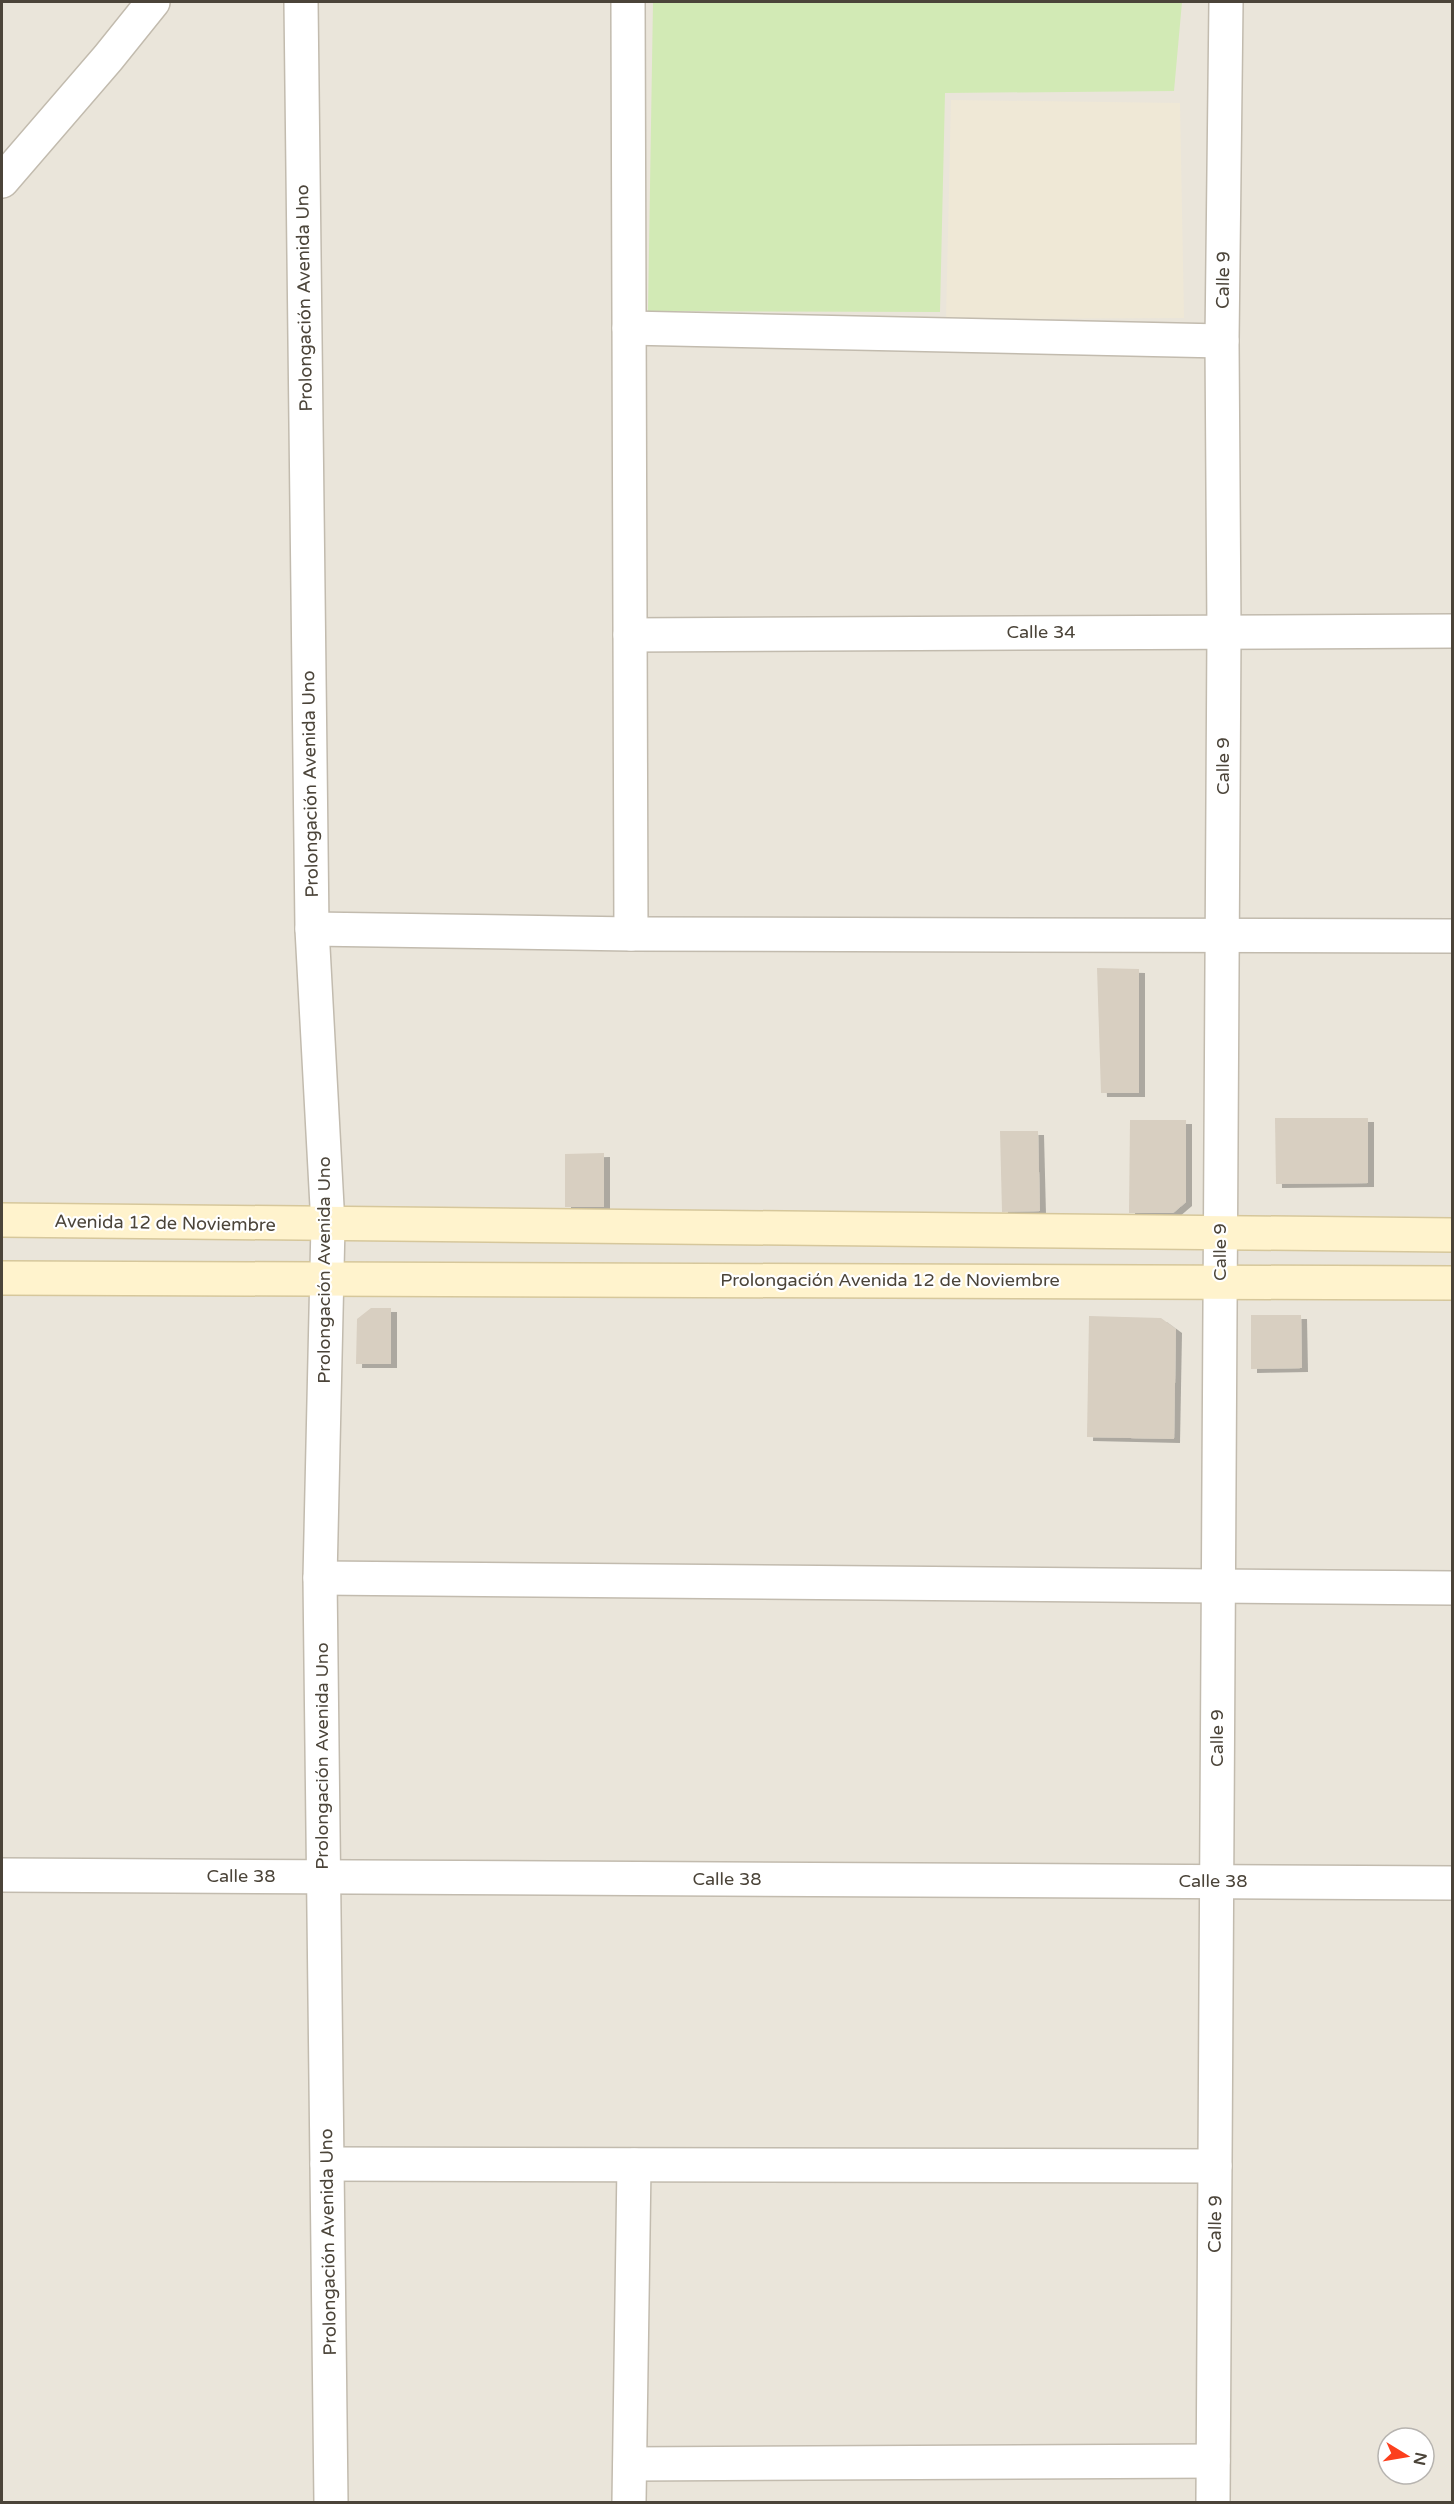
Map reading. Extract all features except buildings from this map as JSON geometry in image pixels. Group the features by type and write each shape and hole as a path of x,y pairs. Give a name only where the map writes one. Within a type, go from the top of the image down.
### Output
{"main road":[{"name":"Avenida 12 de Noviembre","path":"2,1221 328,1225"},
{"path":"328,1225 1452,1235"},
{"path":"2,1278 327,1278"},
{"name":"Prolongación Avenida 12 de Noviembre","path":"327,1278 1452,1283"}],"street":[{"path":"2,181 153,2"},
{"name":"Prolongación Avenida Uno","path":"301,2 312,929 328,1225 320,1578 331,2502"},
{"path":"627,2 631,934"},
{"name":"Calle 9","path":"1213,2502 1224,632 1222,340 1226,2"},
{"path":"629,328 1222,340"},
{"name":"Calle 34","path":"630,635 1452,631"},
{"path":"312,929 631,934 1452,936"},
{"path":"320,1578 1452,1588"},
{"name":"Calle 38","path":"2,1875 1452,1883"},
{"path":"327,2164 1215,2166"},
{"path":"629,2502 634,2165"},
{"path":"630,2464 1213,2461"}],"shaded area":[{"path":"2,2 1452,2 1452,2502 2,2502"},
{"path":"951,100 1180,103 1184,318 946,319"}],"green space":[{"path":"653,2 1182,2 1174,91 945,93 940,312 648,311"}]}
